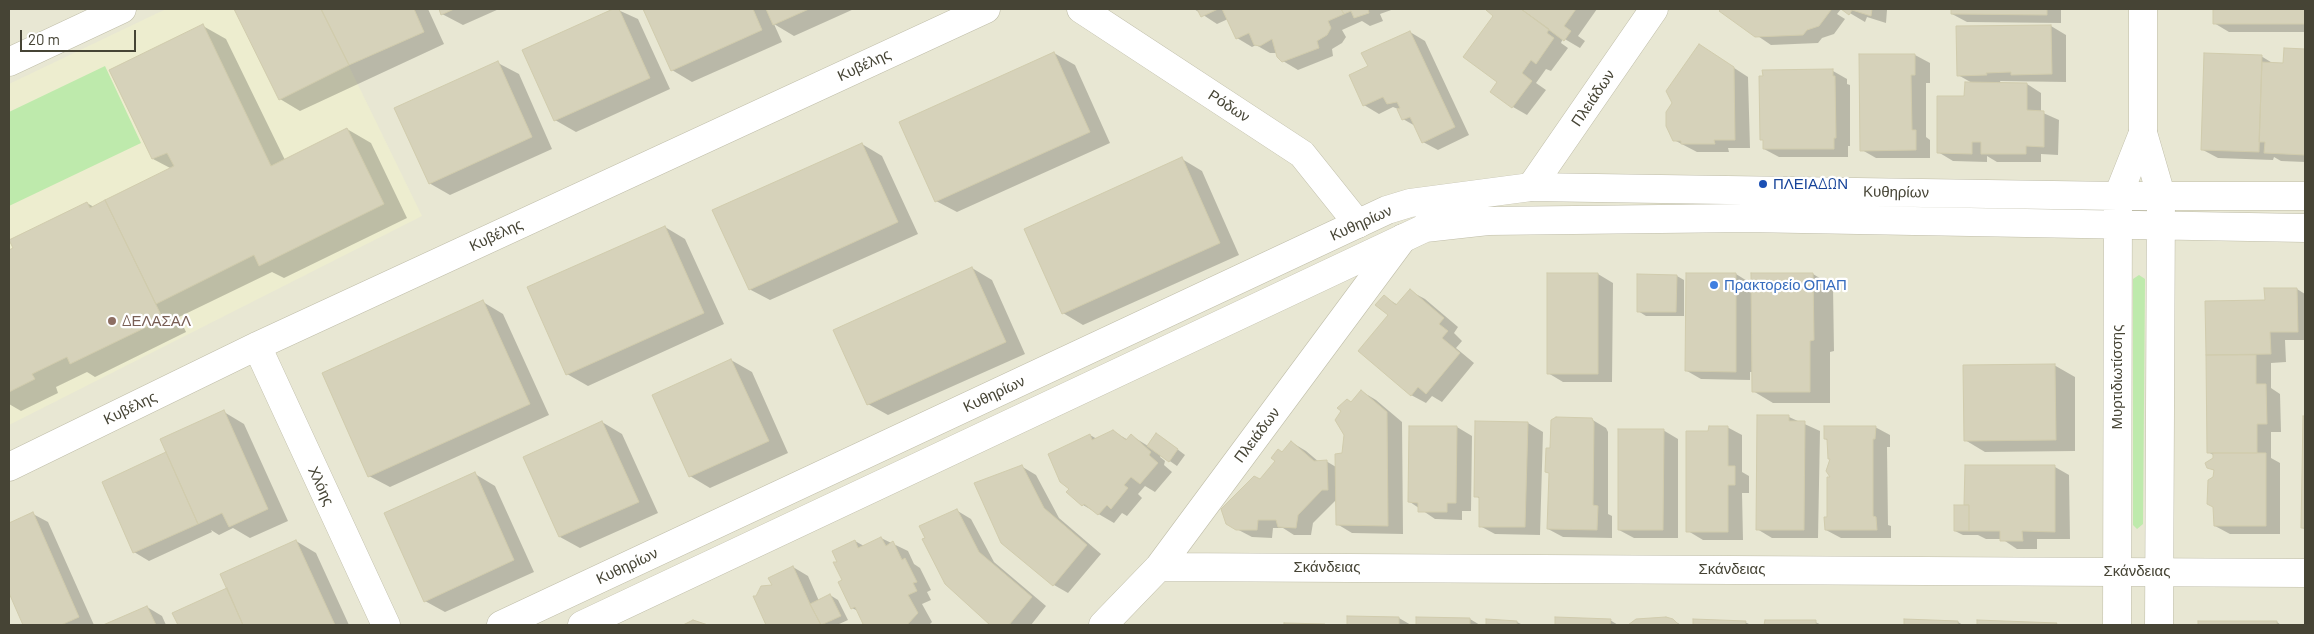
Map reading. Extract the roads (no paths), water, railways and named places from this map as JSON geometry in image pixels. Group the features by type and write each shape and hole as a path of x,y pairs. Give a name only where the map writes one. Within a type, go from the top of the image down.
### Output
{"street":[{"path":"9,62 122,9"},
{"name":"Κυβέλης","path":"9,467 257,346 986,9"},
{"name":"Ρόδων","path":"1081,9 1302,154 1358,224"},
{"name":"Πλειάδων","path":"1532,187 1654,9"},
{"name":"Μυρτιδιωτίσσης","path":"2143,9 2143,133 2161,195 2159,625"},
{"name":"Μυρτιδιωτίσσης","path":"2117,625 2118,196 2143,133"},
{"name":"Κυθηρίων","path":"501,625 1387,210 1410,203 1532,187 2118,196 2305,196"},
{"name":"Κυθηρίων","path":"582,625 1426,228 1488,221 1746,218 2305,228"},
{"name":"Πλειάδων","path":"1103,625 1159,567 1403,238"},
{"name":"Χλόης","path":"257,346 386,625"},
{"name":"Σκάνδειας","path":"1159,567 2305,573"}],"place":[{"name":"ΠΛΕΙΑΔΩΝ","path":"1763,184"},
{"name":"Πρακτορείο ΟΠΑΠ","path":"1714,285"},
{"name":"ΔΕΛΑΣΑΛ","path":"112,321"}]}
